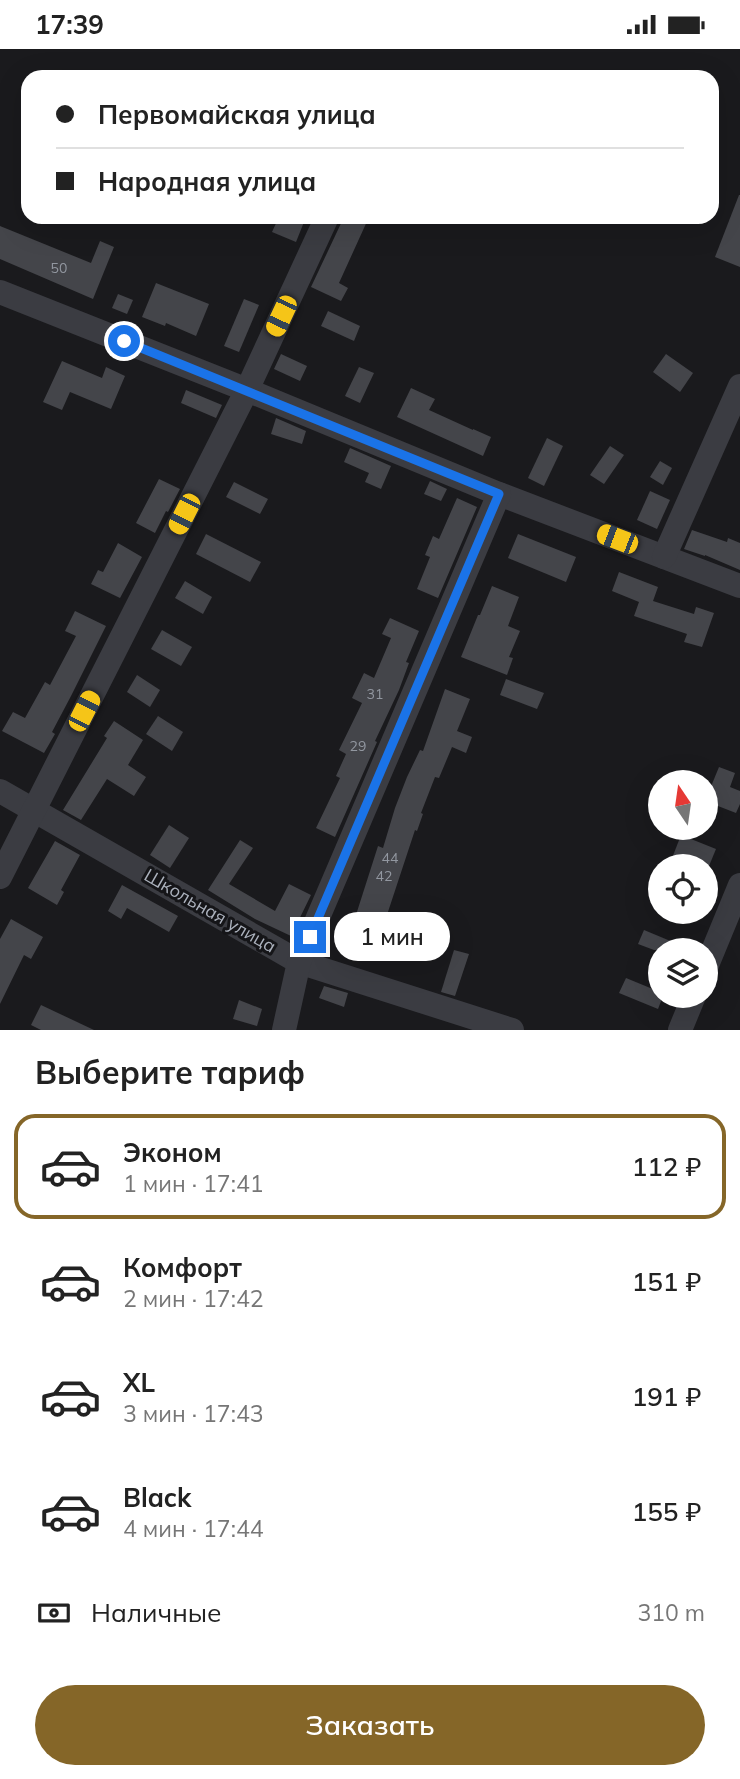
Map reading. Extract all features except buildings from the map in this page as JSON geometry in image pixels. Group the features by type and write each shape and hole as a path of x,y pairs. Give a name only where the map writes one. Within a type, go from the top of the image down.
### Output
{"street":[{"path":"0,877 247,390 324,224"},
{"path":"0,292 499,494 740,586"},
{"path":"664,557 733,419 740,386"},
{"path":"284,1030 299,962 499,494"},
{"name":"Школьная улица","path":"0,791 299,962 512,1030"},
{"path":"718,938 740,885"},
{"path":"680,1030 689,1008"}],"route":[{"path":"124,341 499,494 310,937"}]}
